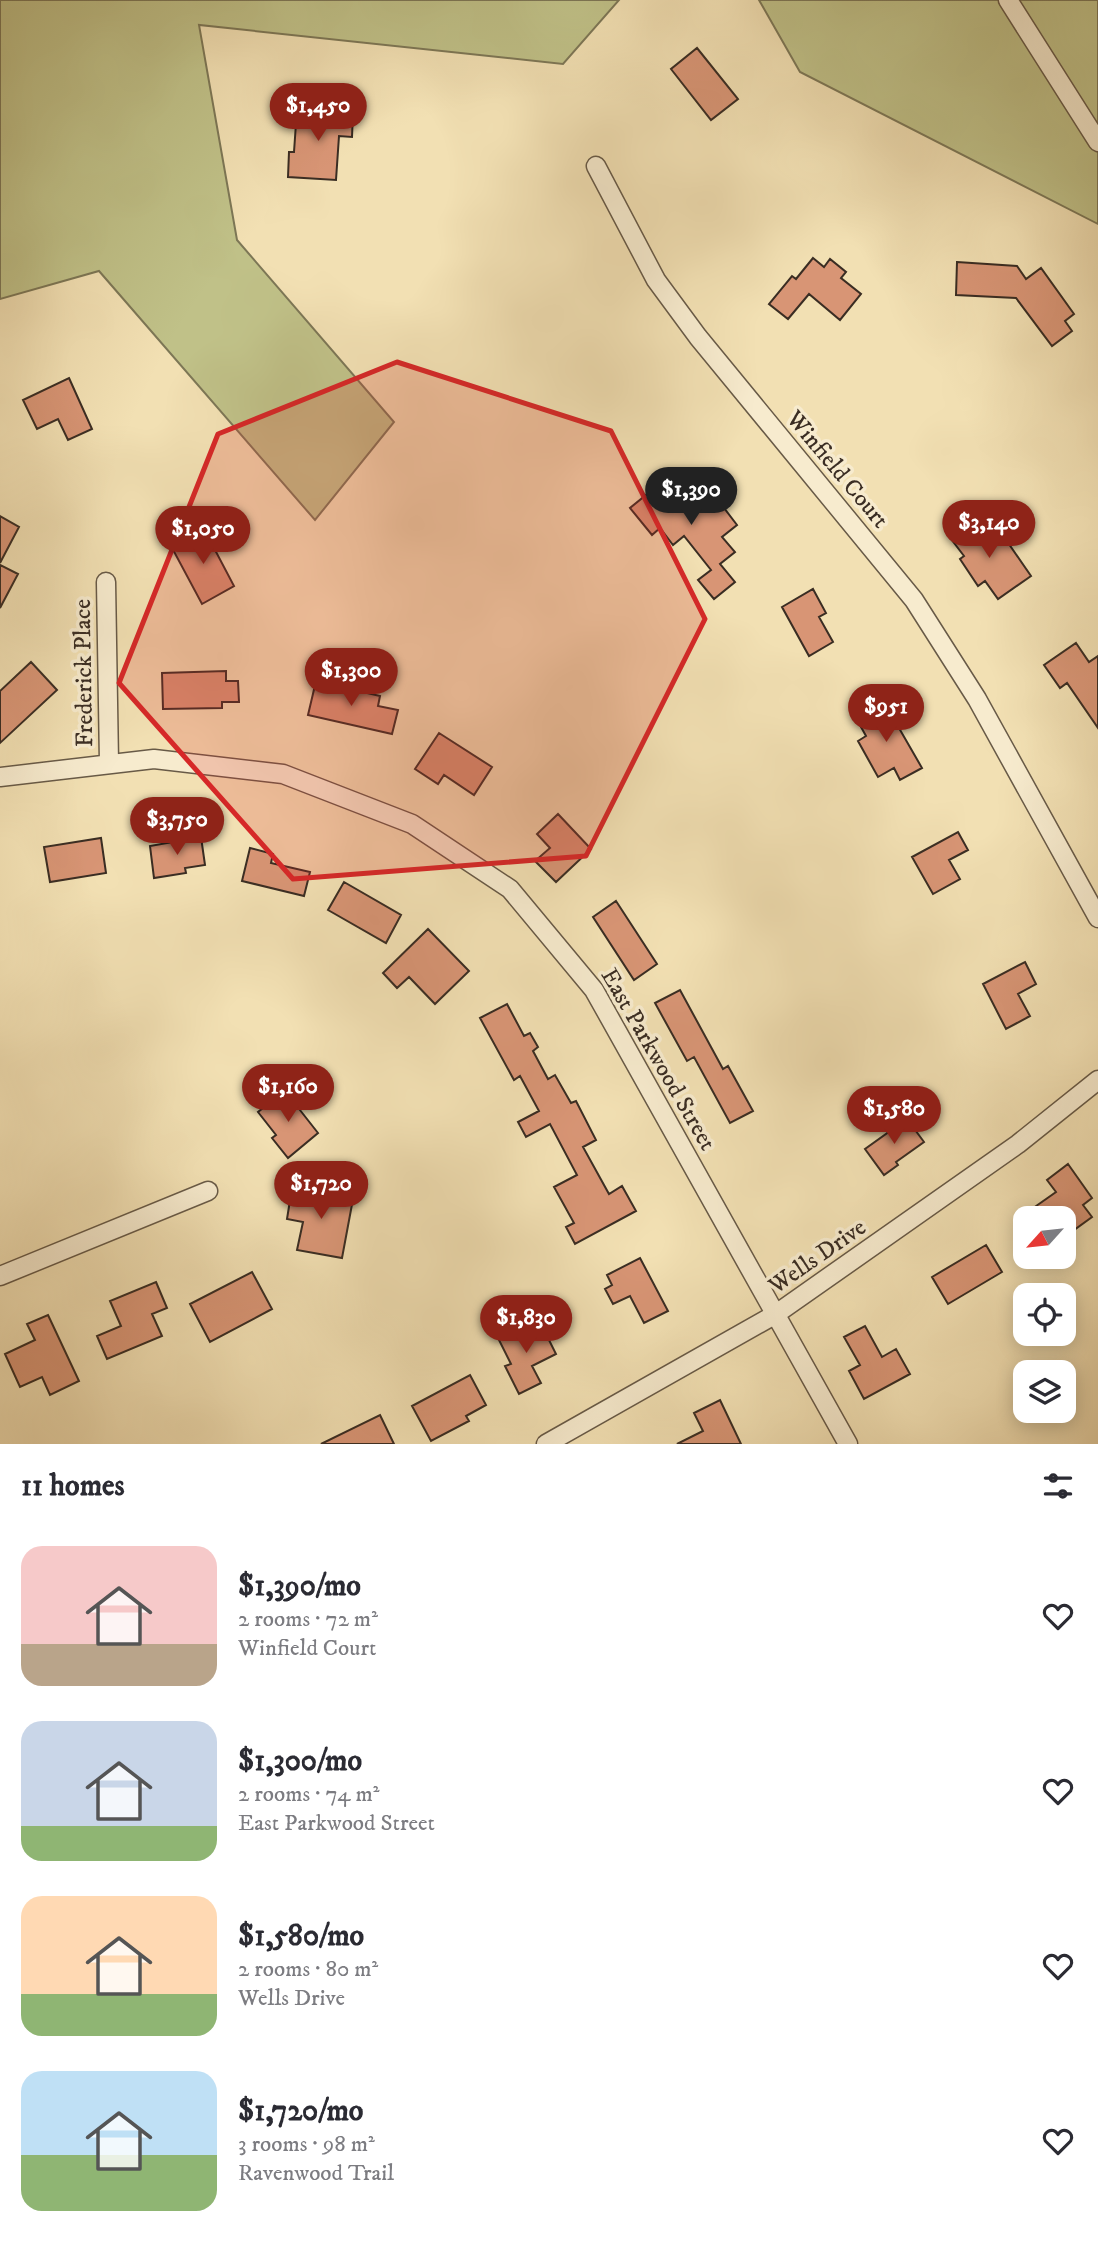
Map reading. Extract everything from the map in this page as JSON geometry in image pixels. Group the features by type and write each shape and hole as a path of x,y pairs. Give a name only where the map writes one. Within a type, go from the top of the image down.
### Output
{"street":[{"path":"1008,0 1098,142"},
{"name":"Winfield Court","path":"596,166 656,280 692,330 915,600 977,699 1098,918"},
{"name":"Frederick Place","path":"106,582 109,763"},
{"name":"East Parkwood Street","path":"0,777 154,760 283,774 412,824 510,890 594,990 848,1444"},
{"name":"Wells Drive","path":"546,1444 776,1314 1018,1144 1098,1080"},
{"path":"0,1276 208,1191"}],"highlighted area":[{"path":"397,362 611,431 705,619 586,856 293,879 119,683 218,434"}],"green space":[{"path":"0,0 619,0 563,64 199,25 237,240 394,422 315,520 99,271 0,299"},
{"path":"759,0 1098,0 1098,224 800,72"}],"building":[{"path":"697,48 738,99 711,120 671,69"},
{"path":"297,109 353,112 352,137 339,136 336,180 288,177 289,152 294,152"},
{"path":"813,258 824,267 830,259 846,272 841,278 861,294 840,320 809,294 788,319 769,304 792,276 796,279"},
{"path":"957,262 1017,266 1026,279 1041,268 1074,314 1065,321 1072,331 1052,346 1016,298 956,295"},
{"path":"69,378 92,429 68,440 58,419 37,429 23,400"},
{"path":"688,475 715,509 721,504 737,525 722,537 735,552 720,564 735,582 714,599 698,580 711,570 684,536 673,545 660,528 652,535 630,508 662,482 669,491"},
{"path":"0,516 19,527 0,563"},
{"path":"970,519 988,544 1002,534 1031,576 998,599 985,581 978,586 960,559 964,556 948,535"},
{"path":"204,529 234,586 202,604 171,546"},
{"path":"0,565 18,574 0,608"},
{"path":"813,589 826,613 819,617 833,642 809,656 782,607"},
{"path":"1076,643 1089,662 1098,656 1098,728 1067,683 1060,688 1044,665"},
{"path":"31,662 57,690 0,743 0,691"},
{"path":"226,671 226,681 238,681 239,702 222,702 222,708 163,709 162,673"},
{"path":"316,681 380,696 378,706 398,710 392,734 308,715"},
{"path":"884,702 922,768 900,780 894,768 878,777 858,741 866,736 856,718"},
{"path":"439,733 492,767 474,795 444,775 438,784 415,769"},
{"path":"558,814 591,849 556,882 535,861 550,848 537,834"},
{"path":"958,832 968,850 949,860 960,879 933,894 912,857"},
{"path":"201,837 205,865 185,868 186,873 154,878 150,846"},
{"path":"101,838 106,873 50,882 44,847"},
{"path":"250,848 273,854 271,863 310,872 304,896 242,881"},
{"path":"344,882 401,915 386,943 328,910"},
{"path":"616,901 657,964 634,980 593,917"},
{"path":"428,929 469,971 435,1004 409,977 397,988 383,973"},
{"path":"1025,962 1036,984 1018,994 1030,1016 1006,1029 983,984"},
{"path":"680,990 723,1069 728,1066 753,1111 730,1123 694,1057 687,1061 655,1003"},
{"path":"507,1004 524,1036 530,1033 538,1047 533,1051 548,1079 555,1075 571,1103 576,1101 596,1140 583,1147 609,1194 622,1186 636,1211 575,1244 566,1227 574,1223 554,1187 577,1175 550,1124 526,1137 518,1122 539,1111 520,1076 514,1080 480,1018"},
{"path":"285,1091 318,1133 288,1158 272,1138 276,1135 258,1112"},
{"path":"907,1119 924,1142 896,1162 898,1165 884,1175 865,1149"},
{"path":"1068,1164 1092,1198 1083,1205 1092,1217 1076,1229 1076,1206 1036,1206 1056,1192 1047,1180"},
{"path":"292,1188 353,1199 342,1258 297,1250 303,1222 287,1219"},
{"path":"986,1245 1002,1272 948,1304 932,1277"},
{"path":"640,1258 668,1311 644,1323 630,1296 613,1304 605,1289 612,1285 607,1275"},
{"path":"252,1272 272,1309 210,1342 190,1304"},
{"path":"156,1282 167,1308 152,1314 162,1336 107,1359 97,1336 121,1326 110,1301"},
{"path":"48,1315 79,1381 50,1395 42,1377 20,1387 5,1354 35,1340 27,1324"},
{"path":"541,1324 556,1354 532,1366 541,1383 519,1394 505,1366 511,1364 497,1336 517,1326 521,1334"},
{"path":"865,1326 882,1357 896,1349 910,1374 864,1399 849,1371 860,1365 844,1337"},
{"path":"470,1375 486,1405 466,1416 469,1421 431,1441 412,1406"},
{"path":"720,1400 741,1444 677,1444 703,1431 694,1413"},
{"path":"380,1415 394,1444 321,1444"}]}
